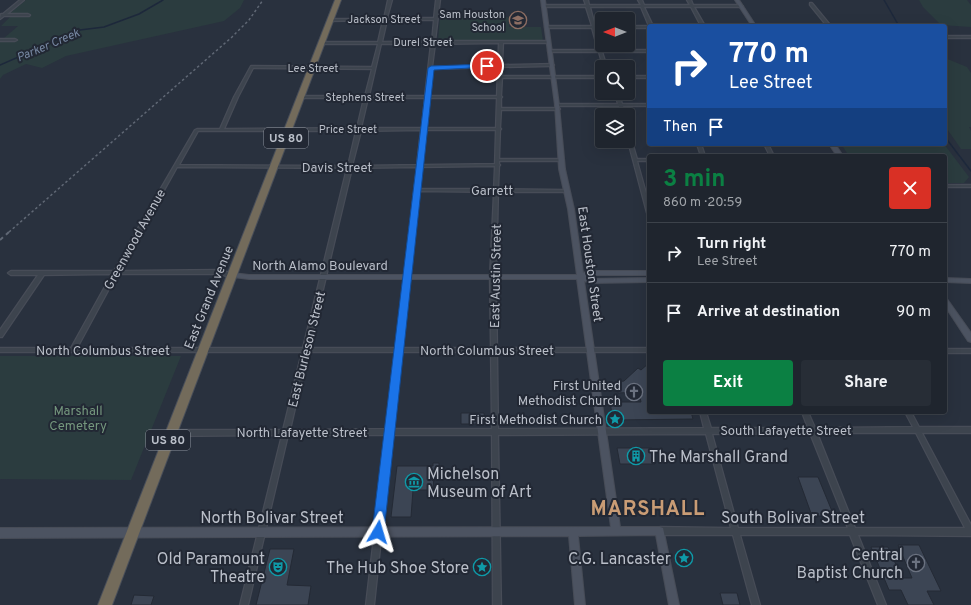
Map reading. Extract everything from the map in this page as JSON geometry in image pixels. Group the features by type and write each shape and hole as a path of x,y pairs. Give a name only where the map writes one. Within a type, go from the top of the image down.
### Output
{"highway":[{"name":"East Grand Avenue","path":"104,605 338,0"}],"street":[{"path":"1,16 22,0"},
{"name":"East Burleson Street","path":"244,605 390,0"},
{"path":"370,605 408,278 438,0"},
{"path":"586,0 595,34"},
{"path":"640,0 649,24"},
{"path":"689,0 702,24"},
{"path":"737,0 753,24"},
{"path":"544,3 588,6 741,6"},
{"name":"East Houston Street","path":"544,3 548,42 558,107 561,160 571,209 616,531"},
{"path":"811,4 827,24"},
{"path":"1,16 28,15"},
{"name":"Jackson Street","path":"331,20 436,19"},
{"path":"547,27 593,27"},
{"path":"635,27 647,27"},
{"path":"947,37 971,38"},
{"path":"0,40 15,40"},
{"name":"East Austin Street","path":"497,605 494,278 501,42"},
{"name":"Durel Street","path":"322,43 548,42"},
{"path":"550,51 595,51"},
{"path":"635,51 647,51"},
{"path":"431,68 552,66"},
{"name":"Lee Street","path":"222,129 236,97 252,67 374,68"},
{"path":"501,77 595,77"},
{"path":"635,77 647,77"},
{"name":"Stephens Street","path":"301,97 500,97"},
{"path":"618,100 621,108"},
{"path":"500,109 647,105"},
{"name":"Price Street","path":"197,130 499,130"},
{"name":"Greenwood Avenue","path":"73,350 197,130"},
{"path":"632,148 647,205"},
{"path":"498,160 561,160"},
{"path":"635,160 647,160"},
{"name":"Davis Street","path":"176,166 419,167 498,165"},
{"path":"947,186 971,186"},
{"name":"Garrett","path":"417,190 567,191"},
{"name":"North Alamo Boulevard","path":"11,273 216,272 248,278 580,277"},
{"path":"0,335 42,273"},
{"path":"580,277 590,273 647,273"},
{"path":"580,277 591,280 647,280"},
{"path":"947,280 971,281"},
{"path":"947,304 970,337"},
{"name":"North Columbus Street","path":"0,350 647,350"},
{"path":"947,350 971,350"},
{"path":"704,414 756,605"},
{"path":"806,414 882,605"},
{"path":"909,414 971,532"},
{"name":"North Lafayette Street","path":"170,433 602,430"},
{"name":"South Lafayette Street","path":"602,430 971,430"},
{"path":"573,531 580,605"},
{"name":"North Bolivar Street","path":"0,533 616,531"},
{"name":"South Bolivar Street","path":"616,531 971,532"},
{"path":"660,531 674,605"}],"green space":[{"path":"26,0 244,0 240,8 224,21 66,56 42,68 26,64 3,75 0,79 0,42 16,41 18,39 3,39 18,26 1,26 10,17 29,17 31,15 9,14"},
{"path":"919,0 967,0 971,5 971,27 940,24 923,7"},
{"path":"440,17 508,17 509,27 541,27 543,41 438,41"},
{"path":"947,59 967,67 971,73 971,127 969,127 971,131 971,149 961,149 947,129"},
{"path":"842,146 946,146 969,177 964,183 947,183 947,154 848,154"},
{"name":"Marshall Cemetery","path":"0,356 181,356 131,480 0,479"}],"building":[{"name":"First United Methodist Church","path":"647,365 647,414 692,414 693,419 613,420 610,402 641,402 639,392 618,393 618,391 613,391 611,383 624,381 638,368 641,370"},
{"path":"461,413 484,413 485,424 461,424"},
{"name":"The Marshall Grand","path":"617,448 652,448 655,464 620,464"},
{"name":"Michelson Museum of Art","path":"433,463 439,463 439,475 434,475 433,490 413,490 411,517 391,517 397,466 433,466"},
{"path":"798,477 818,477 834,516 812,516"},
{"name":"Central Baptist Church","path":"898,545 919,545 941,591 927,591 934,605 908,605 901,590 889,590 871,547 888,547 902,578 912,578"},
{"name":"Old Paramount Theatre","path":"270,549 294,549 287,585 311,586 308,605 256,605"},
{"path":"720,593 737,593 740,605 723,605"},
{"path":"134,595 154,596 151,605 131,605"}],"waterway":[{"name":"Parker Creek","path":"0,65 80,30 104,27 139,14 163,0"},
{"path":"884,0 898,24"},
{"path":"947,140 971,171"}],"railway":[{"path":"9,232 232,37 249,20 263,0"},
{"path":"0,240 10,231"}],"place":[{"name":"Sam Houston School","path":"518,20"},
{"name":"First United Methodist Church","path":"634,392"},
{"name":"First Methodist Church","path":"615,419"},
{"name":"The Marshall Grand","path":"636,456"},
{"name":"Michelson Museum of Art","path":"414,482"},
{"name":"C.G. Lancaster","path":"684,558"},
{"name":"Central Baptist Church","path":"916,563"},
{"name":"Old Paramount Theatre","path":"278,567"},
{"name":"The Hub Shoe Store","path":"482,567"}],"district":[{"name":"MARSHALL","path":"648,508"}],"route":[{"path":"378,532 431,68 487,66"}]}
